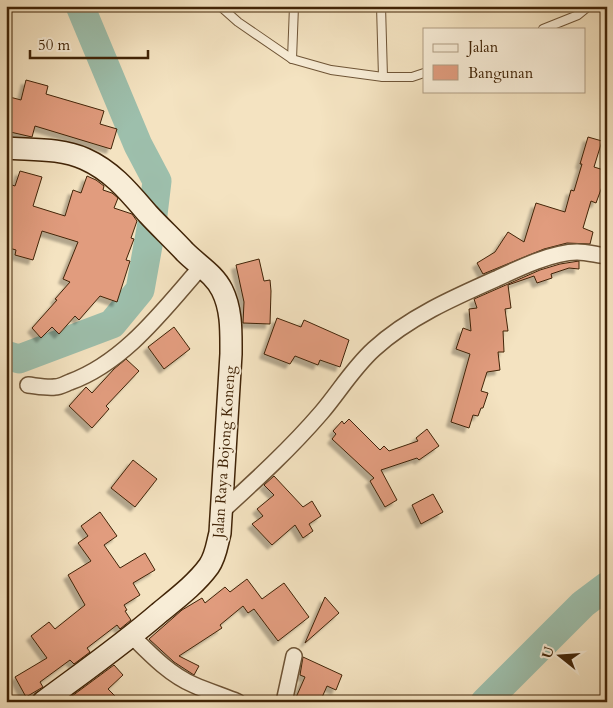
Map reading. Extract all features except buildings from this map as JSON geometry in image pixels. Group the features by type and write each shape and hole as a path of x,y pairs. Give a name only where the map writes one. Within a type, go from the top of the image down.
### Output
{"main road":[{"name":"Jalan Raya Bojong Koneng","path":"6,148 64,152 84,158 121,182 148,214 214,278 222,291 229,310 231,329 222,512 216,552 210,565 173,602 132,636 43,702"}],"street":[{"path":"222,512 280,458 322,412 374,349 415,319 450,299 519,268 547,258 576,252 607,256"},
{"path":"28,385 56,387 79,379 123,351 162,312 194,260"},
{"path":"132,636 153,657 177,676 192,685 238,702"},
{"path":"284,702 294,656"}],"lane":[{"path":"220,6 238,22 292,59 331,70 382,77 412,77 423,73"},
{"path":"292,59 294,6"},
{"path":"381,6 382,77"},
{"path":"577,6 578,15"},
{"path":"546,28 578,15 589,6"}],"waterway":[{"path":"6,355 19,359 112,324 140,290 152,223 157,181 138,145 80,6"},
{"path":"485,702 583,604 607,586"}]}
